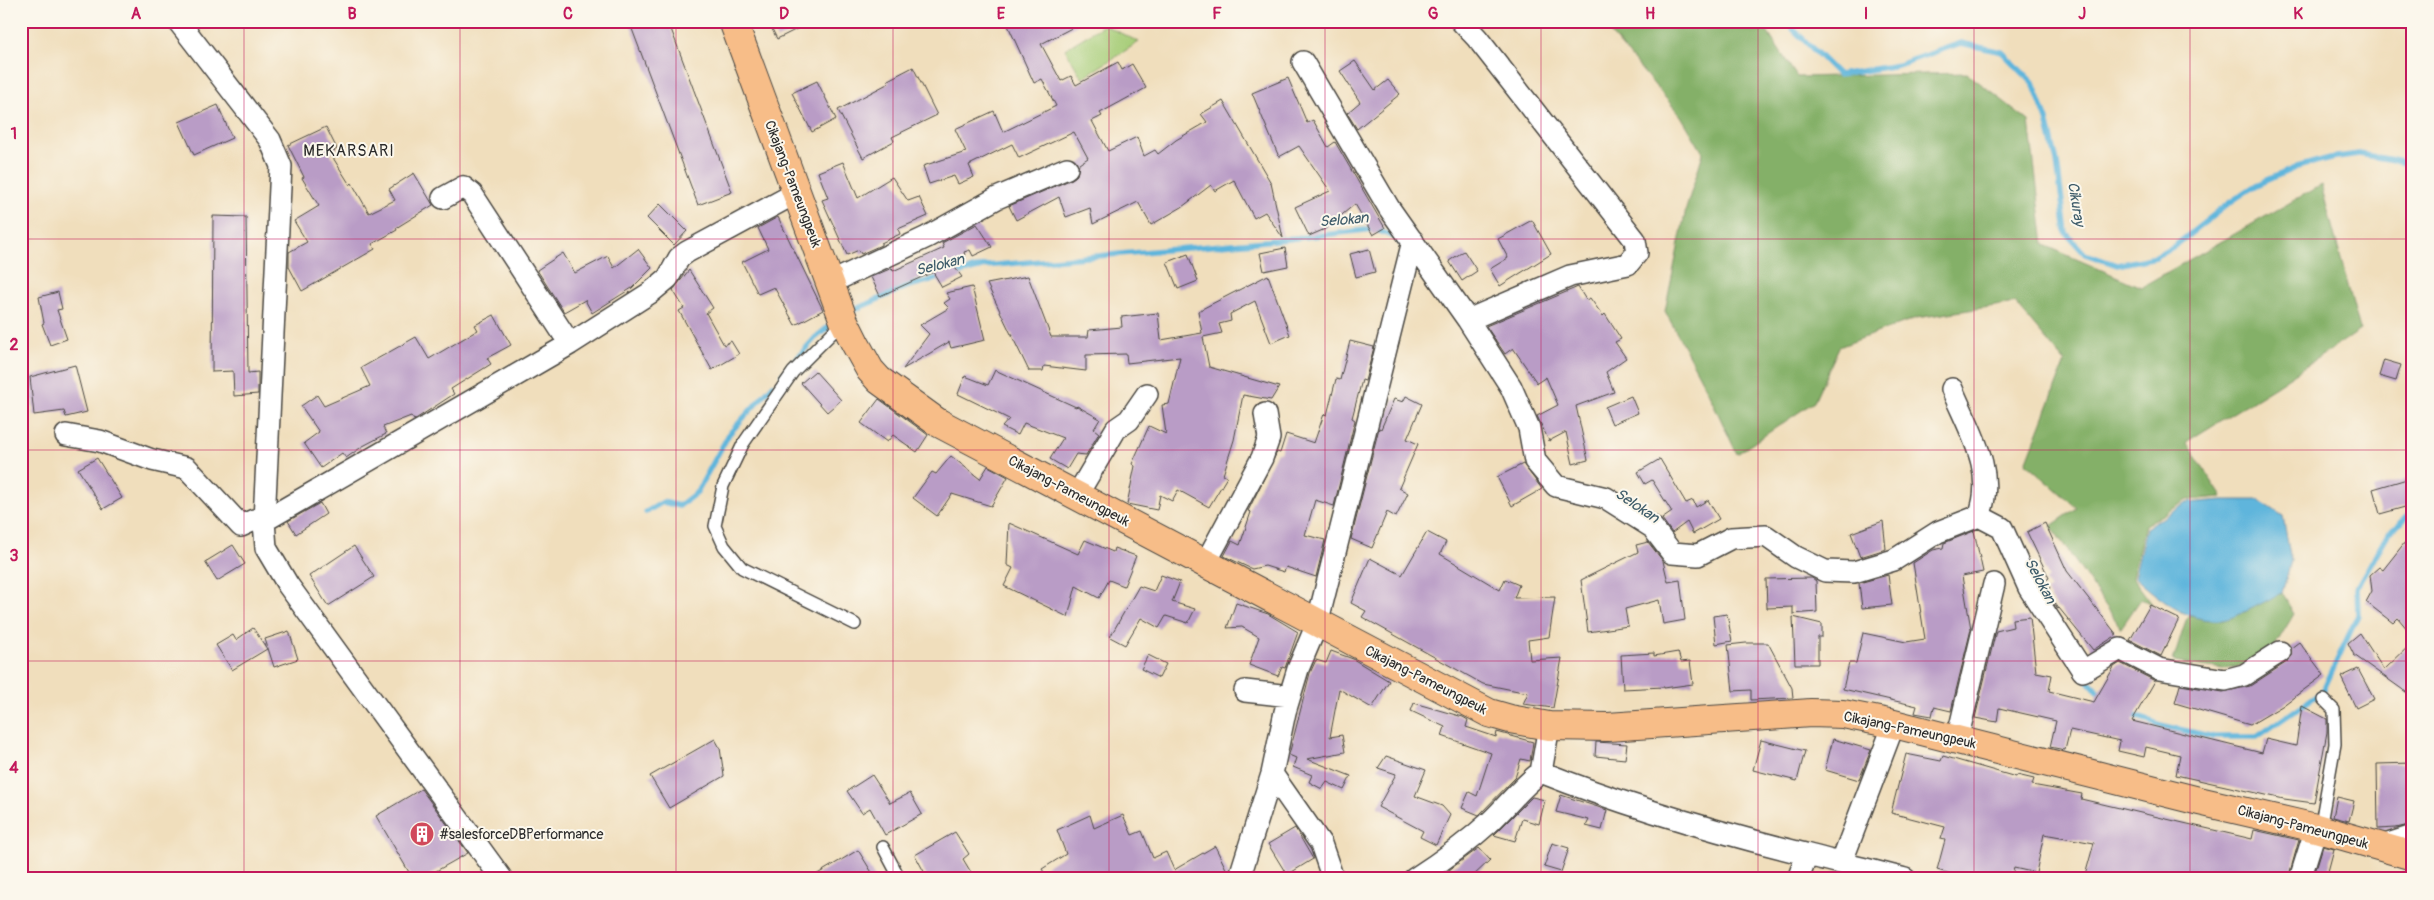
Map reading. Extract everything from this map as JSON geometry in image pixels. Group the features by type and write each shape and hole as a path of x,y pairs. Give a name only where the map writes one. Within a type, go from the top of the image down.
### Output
{"main road":[{"name":"Cikajang-Pameungpeuk","path":"733,21 842,316 870,370 889,389 937,422 1489,713 1549,726 1626,726 1811,713 1843,714 1894,724 2199,801 2318,828 2413,856"}],"street":[{"path":"178,21 270,140 281,166 264,521 266,548 288,585 502,879"},
{"path":"1461,21 1477,38 1635,240 1638,248 1635,257 1628,264 1570,276 1468,320"},
{"path":"1303,62 1389,208 1410,251 1468,320 1511,387 1529,428 1535,461 1556,486 1606,498 1652,527 1672,552 1698,555 1731,538 1766,536 1796,557 1825,571 1854,572 1894,560 1938,532 1979,516 1985,502 1986,481 1983,463 1952,389"},
{"path":"830,283 927,237 997,198 1067,168"},
{"path":"443,198 463,187 472,194 570,344"},
{"path":"66,435 100,441 152,460 187,468 241,526 254,520 264,521 570,344 650,293 668,278 679,258 687,252 796,193"},
{"path":"1239,879 1272,774 1298,668 1317,624 1358,468 1410,251"},
{"path":"1077,495 1116,429 1129,420 1146,394"},
{"path":"1205,564 1262,458 1269,438 1264,414"},
{"path":"1979,516 2002,528 2029,588 2083,671 2120,649 2159,669 2225,680 2244,675 2280,652"},
{"path":"1957,740 1994,584"},
{"path":"1245,692 1290,696"},
{"path":"1842,861 1894,724"},
{"path":"1414,879 1460,849 1490,822 1526,784 1541,772 1549,726"},
{"path":"1541,772 1602,795 1806,855 1842,861 1905,879"},
{"path":"1272,774 1321,844 1333,879"},
{"path":"2300,879 2318,828"},
{"path":"2379,847 2413,836"},
{"path":"1798,879 1806,855"}],"lane":[{"path":"842,316 793,372 743,444 723,486 715,526 724,546 742,568 855,624"},
{"path":"2318,828 2335,744 2334,710 2324,700"},
{"path":"884,847 900,879"}],"green space":[{"path":"1600,21 1760,21 1797,77 1967,73 2029,121 2044,245 2141,287 2321,185 2360,330 2276,386 2186,442 2222,497 2188,500 2145,525 2132,577 2152,604 2141,599 2121,628 2051,526 2077,508 2026,463 2065,362 2015,303 1916,318 1839,347 1814,402 1737,454 1707,390 1665,311 1686,209 1703,153 1681,116"},
{"path":"1104,25 1139,42 1082,78 1065,49"},
{"path":"2282,593 2294,614 2267,659 2223,669 2173,662 2186,620 2190,616 2223,620"}],"water":[{"path":"2222,500 2259,500 2283,516 2291,561 2282,593 2228,619 2209,620 2185,614 2174,608 2134,577 2146,528 2187,503"}],"building":[{"path":"629,21 668,21 732,192 698,205"},
{"path":"768,21 813,21 777,39"},
{"path":"1006,21 1085,21 1041,44 1061,81 1071,76 1076,85 1118,62 1122,70 1132,64 1146,88 1100,113 1102,116 1092,121 1108,151 1137,137 1144,156 1155,150 1158,154 1176,140 1207,122 1201,114 1223,101 1271,183 1283,238 1265,212 1254,218 1234,180 1215,191 1211,185 1182,207 1151,225 1138,202 1093,224 1090,208 1066,217 1059,197 1016,220 1009,206 1072,179 1077,175 1079,164 1088,158 1074,132 1019,158 1012,144 969,165 974,177 958,184 954,176 929,184 923,166 966,152 955,129 994,111 1003,132 1056,106 1042,79 1034,83"},
{"path":"1355,61 1375,90 1388,80 1400,94 1357,129 1347,113 1360,102 1340,71"},
{"path":"913,67 937,115 892,137 894,141 863,158 838,110 889,83 888,80"},
{"path":"1288,78 1307,123 1313,120 1328,147 1335,142 1385,228 1373,235 1355,204 1325,229 1309,236 1295,207 1330,191 1299,146 1279,157 1252,93"},
{"path":"817,81 836,119 812,132 792,93"},
{"path":"218,105 232,138 194,155 179,122"},
{"path":"326,127 337,149 330,153 350,185 352,183 369,213 395,200 389,189 414,173 433,205 396,228 397,230 372,244 375,249 302,291 289,267 289,252 307,242 294,221 319,206 302,178 304,177 288,145"},
{"path":"843,162 858,198 892,177 908,201 919,197 928,216 898,229 900,234 881,243 881,245 861,254 859,250 847,255 822,200 828,198 818,172"},
{"path":"660,204 687,231 674,245 647,218"},
{"path":"213,216 246,217 248,373 258,372 258,394 234,396 233,371 212,372"},
{"path":"778,217 823,310 795,325 774,287 758,294 742,262 768,249 758,228"},
{"path":"1532,220 1551,254 1500,286 1490,269 1508,258 1498,239"},
{"path":"977,224 992,247 973,256 970,250 964,252 966,259 953,265 962,277 942,287 933,272 880,296 871,277 892,268 893,271 944,248 942,243"},
{"path":"1285,248 1288,266 1264,271 1260,253"},
{"path":"638,249 652,268 632,288 592,313 585,300 564,312 537,270 563,253 575,273 608,256 614,268"},
{"path":"1369,249 1375,272 1356,277 1350,254"},
{"path":"1464,251 1477,271 1462,281 1449,261"},
{"path":"1188,254 1198,281 1178,289 1167,262"},
{"path":"689,270 713,308 706,313 724,345 731,341 739,354 712,370 679,311 684,308 673,290"},
{"path":"1268,275 1290,335 1271,343 1255,301 1230,314 1231,321 1219,324 1222,333 1203,337 1209,367 1279,387 1271,400 1243,395 1234,440 1223,475 1227,477 1209,507 1178,490 1172,501 1160,495 1157,510 1127,504 1135,466 1132,464 1149,426 1166,434 1162,405 1169,404 1180,357 1127,363 1126,354 1086,355 1086,371 1044,366 1043,371 1029,371 1012,336 1013,334 1011,334 987,284 1028,276 1051,337 1088,337 1089,330 1122,327 1121,317 1158,313 1161,340 1202,333 1198,311"},
{"path":"972,287 985,340 951,348 949,342 903,369 929,334 920,325 949,308 944,303 950,299 946,293"},
{"path":"1578,287 1586,300 1590,298 1603,316 1605,314 1621,339 1615,342 1626,358 1606,372 1614,392 1576,406 1588,460 1573,464 1566,432 1549,441 1537,416 1558,405 1546,377 1537,383 1513,348 1505,354 1486,326"},
{"path":"58,292 62,309 57,310 67,339 50,345 42,324 44,323 39,297"},
{"path":"494,315 511,345 487,358 491,364 451,389 454,394 414,420 411,416 383,427 386,434 363,446 346,458 342,453 321,468 304,443 319,432 301,406 317,395 324,406 370,386 361,368 416,337 429,359 478,330 475,325"},
{"path":"1350,341 1374,347 1365,381 1362,380 1352,418 1355,420 1334,506 1315,500 1305,535 1325,540 1316,577 1286,567 1284,572 1265,566 1252,569 1224,556 1232,541 1240,545 1251,512 1248,511 1277,452 1280,453 1286,434 1314,443 1324,414 1327,415 1336,379 1340,380"},
{"path":"2384,360 2401,365 2396,381 2379,376"},
{"path":"75,365 87,412 66,417 64,411 34,415 30,377"},
{"path":"995,370 1077,406 1100,419 1094,429 1099,433 1086,455 1076,454 1067,469 1050,459 1063,438 1024,423 1018,435 1002,427 1009,419 958,394 965,376 988,385"},
{"path":"815,371 841,400 827,412 801,383"},
{"path":"1406,396 1422,404 1407,439 1418,444 1399,488 1408,493 1396,517 1387,512 1372,548 1351,539 1379,428 1381,429 1394,399 1403,402"},
{"path":"1631,396 1638,413 1612,424 1605,407"},
{"path":"879,399 928,435 917,452 893,435 887,442 861,423"},
{"path":"951,456 980,479 988,466 1008,477 991,506 952,494 937,516 913,498 932,472 936,474"},
{"path":"97,458 122,498 103,509 78,469"},
{"path":"1660,459 1686,503 1693,500 1696,507 1708,500 1719,519 1693,534 1687,522 1672,533 1662,519 1672,512 1652,480 1645,484 1638,472"},
{"path":"1523,464 1542,489 1512,506 1497,477"},
{"path":"2407,479 2412,505 2380,514 2373,489"},
{"path":"320,503 326,514 296,534 288,521"},
{"path":"1883,521 1886,549 1860,557 1851,533"},
{"path":"1009,523 1078,554 1085,540 1113,552 1114,548 1136,556 1124,586 1109,580 1099,598 1076,586 1068,617 1004,586 1013,568 1007,565"},
{"path":"2045,523 2067,571 2117,635 2093,650 2058,609 2046,591 2050,588 2045,581 2049,578 2027,532"},
{"path":"1974,531 1983,572 1962,576 1971,629 1951,711 1934,707 1932,716 1915,713 1917,706 1843,689 1849,663 1856,663 1863,633 1906,642 1925,639 1913,563 1933,550 1943,548 1944,543"},
{"path":"1427,532 1446,542 1440,554 1500,590 1505,579 1519,585 1514,598 1555,597 1549,637 1528,640 1530,660 1562,658 1553,708 1523,704 1528,693 1483,684 1362,617 1366,611 1351,603 1370,558 1402,575"},
{"path":"2413,532 2413,636 2398,618 2393,623 2366,602 2372,591 2370,575 2379,567 2383,570"},
{"path":"1648,542 1663,561 1668,582 1680,580 1685,620 1663,624 1659,600 1625,609 1628,626 1588,632 1581,580 1638,552 1636,545"},
{"path":"233,545 245,564 217,581 205,562"},
{"path":"354,546 374,577 328,606 309,576"},
{"path":"1161,575 1180,582 1172,602 1195,609 1188,623 1166,616 1159,628 1141,618 1125,645 1110,637 1139,586 1154,591"},
{"path":"1888,575 1892,605 1862,608 1859,583"},
{"path":"1812,578 1816,581 1817,612 1793,614 1793,607 1767,608 1766,579"},
{"path":"1236,603 1268,614 1298,632 1285,668 1282,667 1278,676 1249,665 1259,637 1242,627 1227,628"},
{"path":"2150,605 2179,619 2161,656 2130,640"},
{"path":"1727,614 1732,641 1716,644 1713,616"},
{"path":"1793,617 1822,624 1822,637 1818,637 1818,664 1795,664"},
{"path":"2030,617 2036,672 2052,675 2049,691 2094,702 2114,667 2120,663 2155,681 2132,721 2262,753 2266,739 2296,746 2302,706 2327,719 2327,732 2314,803 2284,799 2176,775 2180,755 2146,747 2144,757 2118,751 2120,741 2070,730 2065,750 2050,747 2056,721 1999,708 1997,722 1975,718 1996,631 2013,627 2012,619"},
{"path":"253,628 267,649 232,670 216,645 233,635 236,640"},
{"path":"289,631 298,659 274,667 265,639"},
{"path":"2360,633 2384,670 2413,642 2413,697 2354,655 2348,643"},
{"path":"2299,642 2324,675 2282,706 2250,725 2175,703 2180,685 2223,692 2250,686 2287,662 2291,657 2291,648"},
{"path":"1768,643 1792,688 1793,698 1751,700 1751,690 1733,691 1728,645"},
{"path":"1331,651 1353,659 1389,681 1372,708 1339,689 1330,737 1342,735 1345,752 1307,759 1351,776 1344,790 1327,782 1322,789 1309,782 1312,775 1293,767 1296,758 1289,755 1310,673 1316,660 1326,663"},
{"path":"1678,652 1681,662 1690,661 1693,684 1664,688 1623,689 1621,655 1654,653 1654,656"},
{"path":"1148,655 1166,664 1159,678 1141,669"},
{"path":"2358,669 2374,699 2356,708 2341,677"},
{"path":"1414,703 1463,717 1468,720 1466,727 1496,737 1497,732 1533,742 1530,761 1521,759 1515,778 1479,815 1462,808 1469,792 1477,796 1491,753 1442,736 1445,727 1411,711"},
{"path":"715,739 720,748 724,776 669,808 650,776"},
{"path":"1833,739 1871,750 1859,780 1825,770"},
{"path":"1761,740 1805,751 1797,781 1753,770"},
{"path":"1596,742 1627,744 1625,759 1595,756"},
{"path":"1906,754 1941,761 1943,756 2016,777 2017,775 2034,779 2032,785 2082,794 2081,799 2252,839 2254,830 2299,840 2288,879 2084,879 2094,843 2044,834 2036,873 2014,868 2011,879 1968,879 1937,870 1945,840 1941,839 1945,827 1891,813"},
{"path":"1386,756 1426,770 1415,796 1442,806 1450,815 1436,845 1420,837 1423,831 1378,807 1396,774 1378,768"},
{"path":"2413,763 2413,824 2396,828 2378,829 2377,764"},
{"path":"872,775 890,803 910,793 922,814 885,835 870,808 862,813 847,791"},
{"name":"#salesforceDBPerformance","path":"421,789 468,853 422,879 413,879 376,816"},
{"path":"1561,795 1607,810 1602,830 1586,826 1589,820 1556,812"},
{"path":"1532,797 1545,800 1539,824 1522,819 1515,841 1494,835"},
{"path":"2337,797 2354,801 2349,821 2333,817"},
{"path":"1090,815 1094,828 1123,815 1132,835 1142,831 1153,858 1166,852 1174,870 1215,846 1228,873 1227,879 1048,879 1042,869 1066,854 1057,830"},
{"path":"1295,828 1313,859 1287,875 1268,844"},
{"path":"955,832 969,854 963,859 975,879 928,879 915,855"},
{"path":"1552,843 1569,848 1561,872 1544,867"},
{"path":"2323,846 2334,849 2326,879 2313,879"},
{"path":"1479,848 1490,860 1470,879 1457,879 1449,870"},
{"path":"858,850 876,879 809,879"}],"waterway":[{"name":"Cikuray","path":"1785,21 1839,75 1898,65 1961,43 2002,52 2033,83 2047,120 2057,162 2066,233 2085,254 2117,265 2156,257 2176,245 2229,203 2256,185 2297,167 2330,158 2359,154 2393,160 2413,166"},
{"name":"Selokan","path":"952,275 985,266 1288,239 1374,229 1397,238 1405,248"},
{"name":"Selokan","path":"849,312 909,286 943,277"},
{"name":"Selokan","path":"782,375 815,338 837,320"},
{"name":"Selokan","path":"646,512 663,502 679,506 697,492 729,434 773,385"},
{"name":"Selokan","path":"2129,714 2165,726 2214,737 2257,737 2323,691 2358,615 2357,587 2388,534 2413,512"},
{"name":"Selokan","path":"2083,675 2104,698"}],"place":[{"name":"#salesforceDBPerformance","path":"422,834"}],"district":[{"name":"MEKARSARI","path":"349,151"}]}
